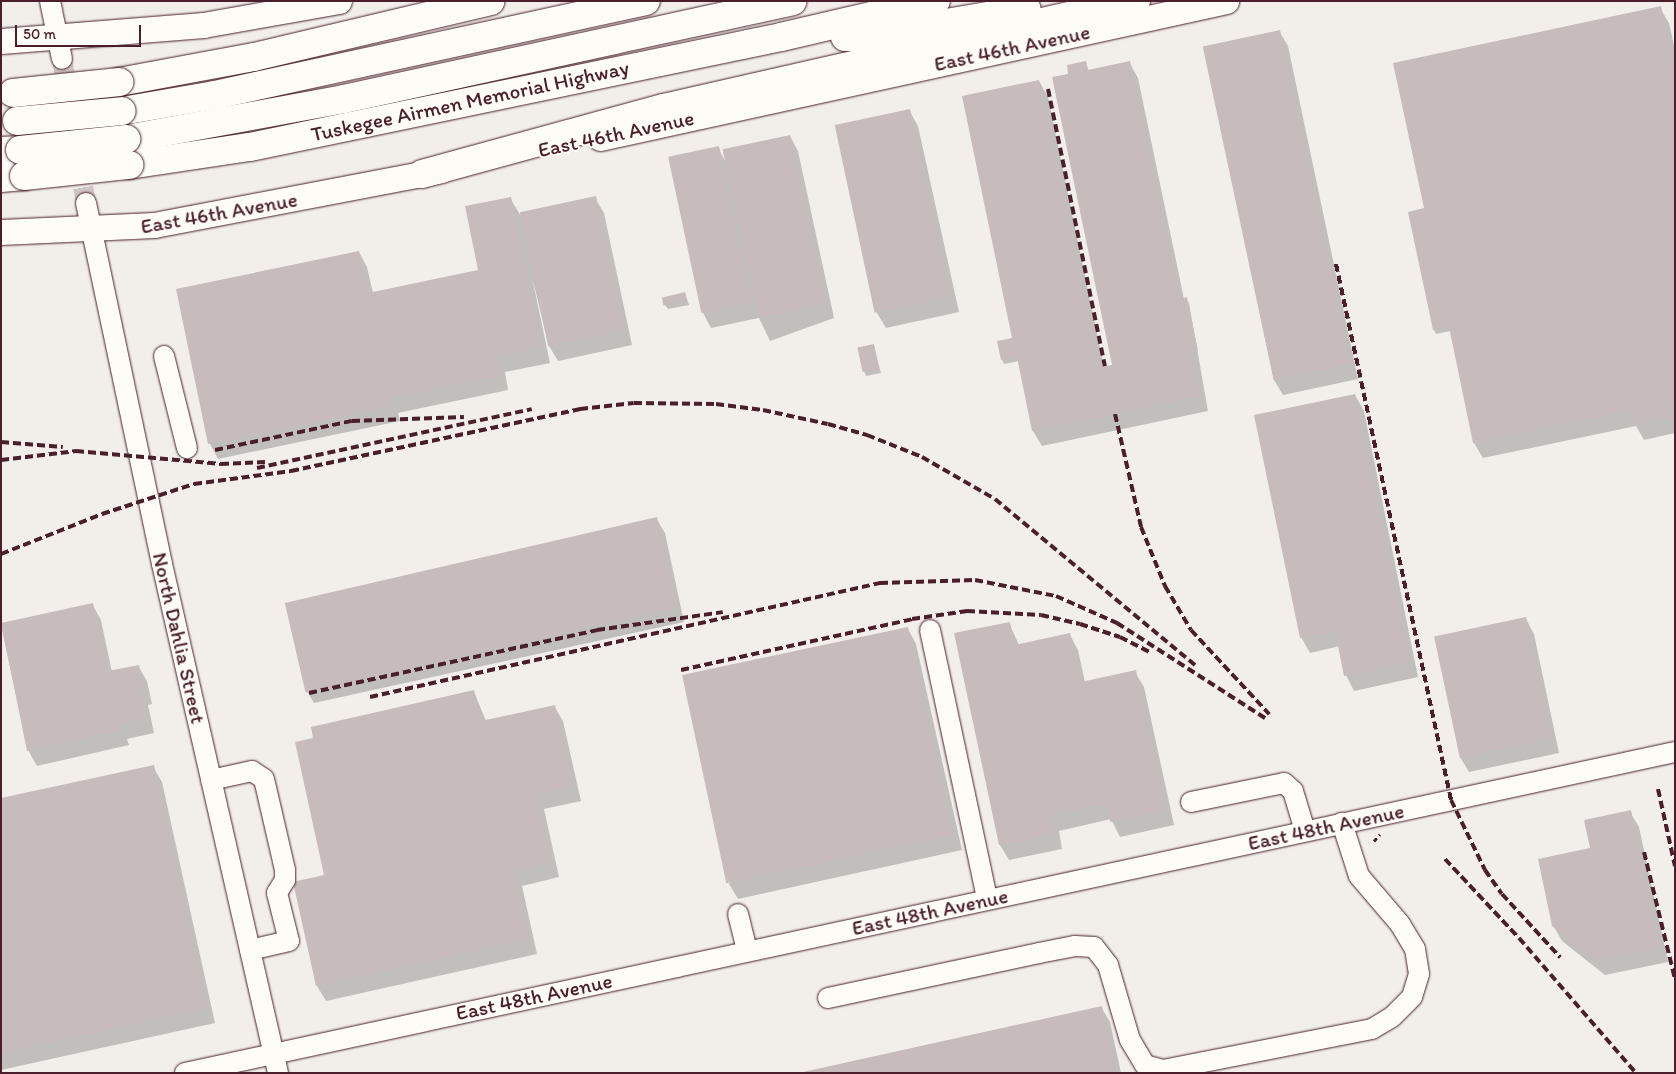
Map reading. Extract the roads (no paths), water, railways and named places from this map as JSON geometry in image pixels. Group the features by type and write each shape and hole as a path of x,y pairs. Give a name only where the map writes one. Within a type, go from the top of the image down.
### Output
{"highway":[{"path":"7,93 119,82 254,57 490,1"},
{"path":"9,122 122,110 215,95 646,1"},
{"path":"11,151 128,152 344,99 792,1"},
{"name":"Tuskegee Airmen Memorial Highway","path":"12,177 128,152 259,145 781,37 936,1"},
{"path":"781,37 864,36 1072,1"},
{"path":"422,174 664,108 1136,1"}],"main road":[{"path":"1,41 59,47 339,1"},
{"name":"East 46th Avenue","path":"1,232 91,230 189,220 496,161 1226,1"}],"street":[{"path":"50,1 59,47"},
{"name":"North Dahlia Street","path":"86,203 211,780 278,1073"},
{"path":"164,356 187,448"},
{"path":"930,630 988,899"},
{"name":"East 48th Avenue","path":"185,1073 1675,752"},
{"path":"211,780 252,771 264,779 286,870 285,880 277,893 288,942 250,950"},
{"path":"1191,802 1284,783 1293,791 1305,831"},
{"path":"828,998 1074,946 1094,947 1108,965 1130,1040 1145,1066 1163,1070 1372,1029 1392,1017 1412,997 1419,974 1415,949 1400,924 1359,876 1342,823"},
{"path":"738,914 747,951"}],"tunnel":[{"path":"62,59 74,129"},
{"path":"78,158 86,203"}],"railway":[{"path":"1048,89 1105,366"},
{"path":"1336,264 1451,800 1485,870 1502,894 1560,957"},
{"path":"1,554 102,514 194,484 291,471 580,409 634,403 716,404 763,410 828,424 867,435 922,457 995,499 1197,667"},
{"path":"257,468 532,409"},
{"path":"1115,414 1141,527 1165,586 1191,630 1269,714"},
{"path":"215,450 352,421 464,417"},
{"path":"1,442 63,447"},
{"path":"1,460 76,451 221,464 265,462"},
{"path":"370,697 880,583 975,580 1056,596 1117,623 1268,720"},
{"path":"681,670 912,619 967,611 1041,615 1080,624 1120,637 1151,653"},
{"path":"309,693 597,630 723,612"},
{"path":"1658,789 1675,866"},
{"path":"1644,852 1675,979"},
{"path":"1445,859 1519,938 1636,1073"}]}
